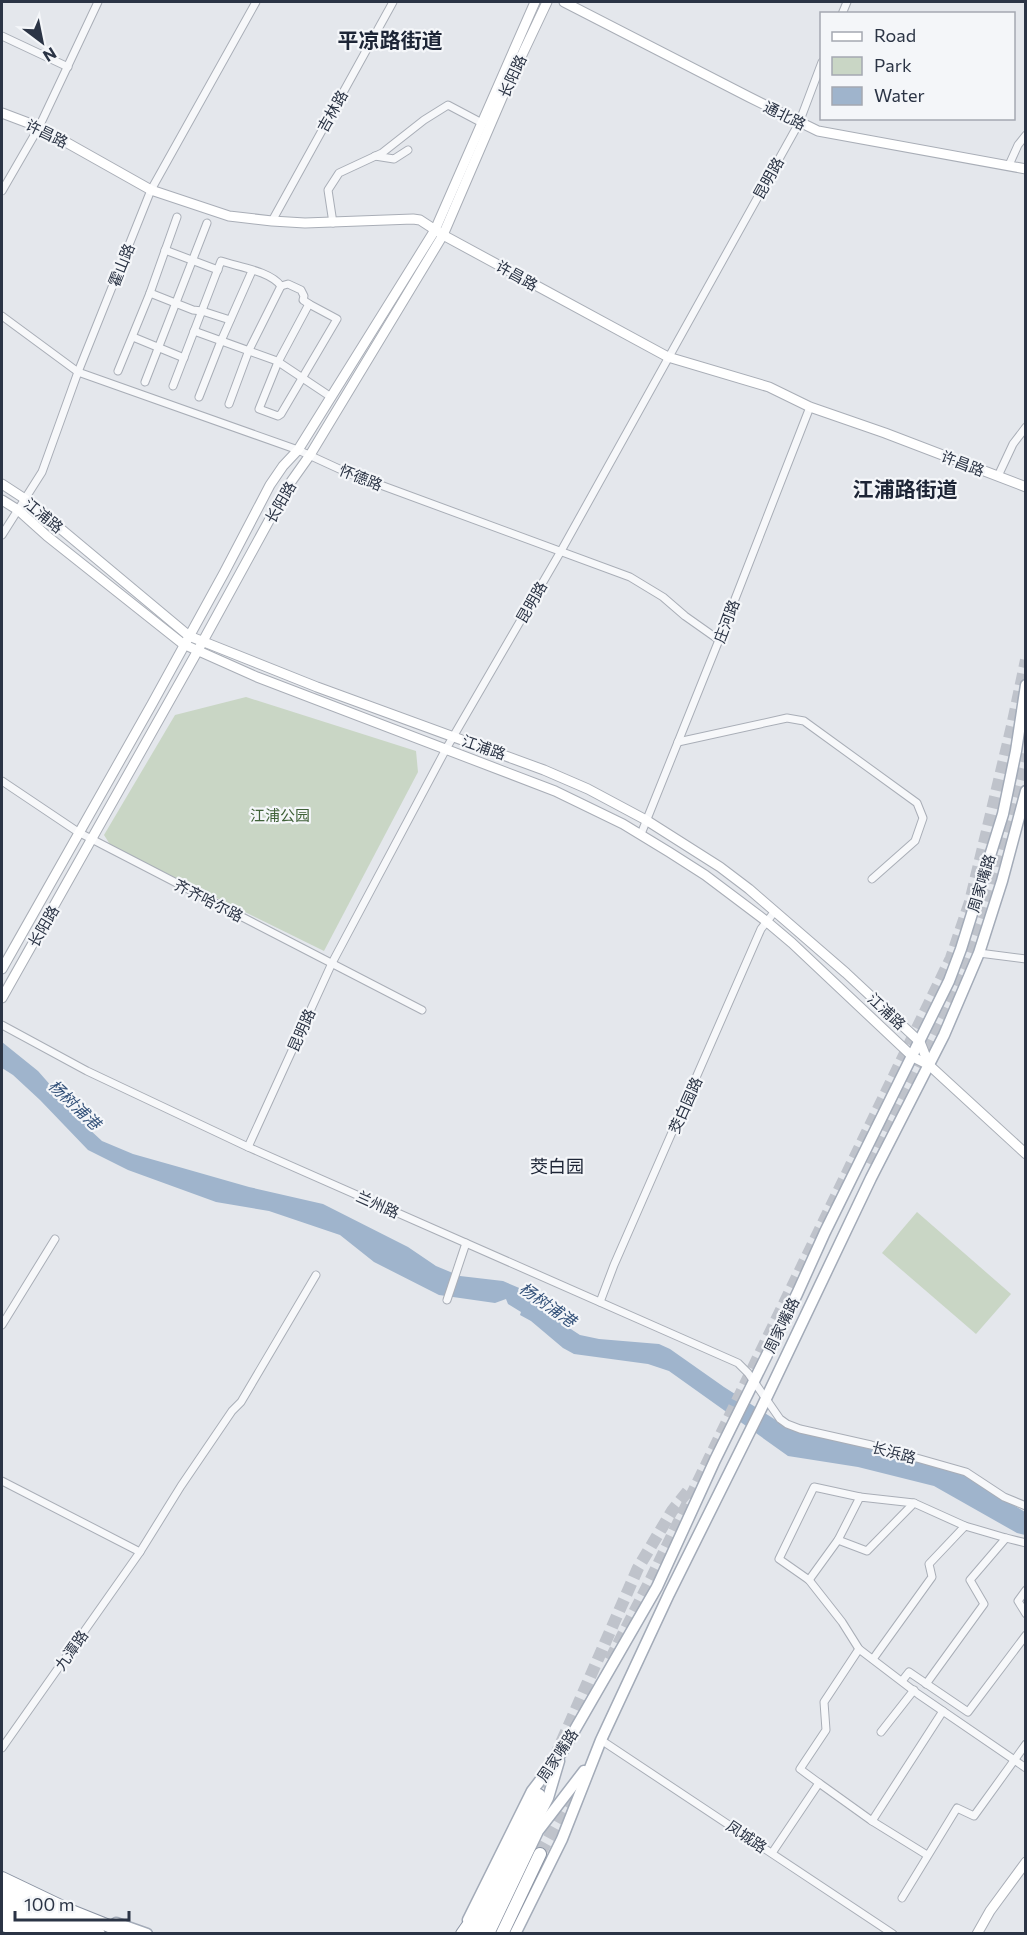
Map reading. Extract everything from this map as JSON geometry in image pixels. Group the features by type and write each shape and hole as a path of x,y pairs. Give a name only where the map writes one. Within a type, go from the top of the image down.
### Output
{"highway":[{"path":"462,1934 485,1901 539,1795"},
{"path":"502,1934 540,1854"},
{"path":"2,1876 69,1910 129,1934"},
{"path":"2,1888 99,1934"},
{"path":"2,1901 75,1934"},
{"path":"474,1934 485,1901"},
{"path":"2,1915 38,1934"}],"main road":[{"name":"长阳路","path":"2,969 152,704 270,485 298,450 439,232 482,123 534,2"},
{"name":"长阳路","path":"2,998 203,642 288,486 310,455 439,232 547,2"},
{"name":"通北路","path":"564,2 818,131 1026,169"},
{"name":"许昌路","path":"2,113 39,127 151,190 229,216 272,221 333,223 416,219 668,357 769,387 810,407 1026,488"},
{"name":"江浦路","path":"2,484 25,499 189,636 317,687 544,770 588,789 646,820 720,867 775,911 920,1042 929,1065"},
{"name":"江浦路","path":"2,500 18,510 47,536 183,644 197,652 555,791 640,834 705,875 766,921 913,1057 929,1065 1026,1154"},
{"name":"周家嘴路","path":"462,1934 532,1791 562,1752 657,1587 833,1215 950,981 1003,814 1026,685"},
{"name":"周家嘴路","path":"515,1934 562,1839 601,1740 669,1594 763,1405 870,1178 929,1065 979,952 1002,881 1026,791"},
{"path":"479,1934 548,1798 562,1752"},
{"path":"489,1934 538,1831 592,1761"},
{"path":"977,1934 990,1911 1026,1862"},
{"path":"2,1876 92,1915 147,1934"},
{"path":"2,1888 109,1934"},
{"path":"2,1908 57,1934"},
{"path":"5,1929 20,1934"}],"street":[{"path":"2,191 39,127 98,2"},
{"name":"霍山路","path":"2,535 42,472 78,372 151,190 256,2"},
{"name":"吉林路","path":"272,221 393,2"},
{"path":"2,36 68,67"},
{"name":"昆明路","path":"248,1147 332,963 446,749 561,551 800,123 820,68"},
{"path":"333,223 328,190 339,173 382,153 424,120 448,105 482,123"},
{"path":"1009,165 1018,145 1026,135"},
{"path":"375,156 394,159 408,150"},
{"path":"118,370 150,293 177,217"},
{"path":"145,382 207,223"},
{"path":"165,250 218,270"},
{"path":"173,386 221,261 266,274 277,280 281,286"},
{"path":"199,397 221,340 252,271"},
{"path":"229,404 249,350 281,286 288,284 301,290 303,300 337,320 281,414 278,416 258,409 278,362 309,304"},
{"path":"150,293 193,310 230,320"},
{"name":"怀德路","path":"2,316 78,372 298,450 348,473 630,577 670,602 685,616 719,640"},
{"path":"194,332 278,362 331,397"},
{"path":"133,337 184,358"},
{"name":"庄河路","path":"640,834 810,407"},
{"path":"998,476 1013,444 1026,427"},
{"path":"678,742 787,718 804,721 892,783 917,803 923,818 915,841 872,879"},
{"name":"齐齐哈尔路","path":"2,781 78,832 422,1010"},
{"name":"茭白园路","path":"600,1302 756,939 766,921 775,911"},
{"path":"979,952 1026,959"},
{"name":"兰州路","path":"2,1026 87,1071 248,1147 738,1363 754,1381"},
{"path":"2,1325 55,1239"},
{"path":"447,1300 466,1243"},
{"name":"九潭路","path":"2,1748 140,1552 232,1410 241,1402 316,1275"},
{"name":"长浜路","path":"754,1381 763,1405 787,1424 966,1472 1004,1497 1026,1506"},
{"path":"2,1481 140,1552"},
{"path":"1026,1543 965,1526 914,1503 860,1497 814,1487 779,1559 809,1580 842,1622 859,1649 902,1682 1026,1768"},
{"path":"809,1580 838,1540 860,1497"},
{"path":"838,1540 867,1551 914,1503"},
{"path":"873,1659 932,1577 929,1564 965,1526"},
{"path":"926,1684 984,1604 970,1580 1006,1538"},
{"path":"1026,1590 1018,1601 1026,1614"},
{"path":"902,1682 909,1672 968,1712 1026,1635"},
{"path":"859,1649 824,1702 826,1730 800,1769 872,1821 927,1855"},
{"path":"881,1732 914,1690"},
{"path":"872,1821 943,1711"},
{"name":"凤城路","path":"601,1740 893,1934"},
{"path":"902,1898 957,1808 974,1816 1026,1744"},
{"path":"772,1853 819,1783"}],"green space":[{"name":"江浦公园","path":"246,697 416,751 418,772 324,951 111,846 104,835 175,715"},
{"path":"917,1212 1011,1294 976,1334 882,1253"}],"water":[{"name":"杨树浦港","path":"2,1042 38,1071 102,1141 133,1154 249,1187 323,1204 408,1247 436,1266 460,1276 503,1281 524,1290 557,1320 580,1335 599,1339 659,1344 670,1349 782,1424 820,1437 933,1464 964,1475 1025,1512 1025,1535 1017,1533 934,1486 858,1467 788,1456 669,1371 648,1364 574,1354 520,1315 521,1312 508,1304 506,1299 495,1303 439,1295 374,1262 340,1235 269,1211 216,1202 128,1170 88,1150 40,1100 2,1068"}],"tunnel":[{"path":"610,1660 951,958 970,902 1026,660"},
{"path":"872,1165 969,960 986,912 1026,754"},
{"path":"554,1759 638,1568 672,1511 688,1491"},
{"path":"536,1804 554,1769"},
{"path":"540,1854 578,1784"}],"district":[{"name":"平凉路街道","path":"390,39"},
{"name":"江浦路街道","path":"905,488"},
{"name":"茭白园","path":"557,1166"}]}
